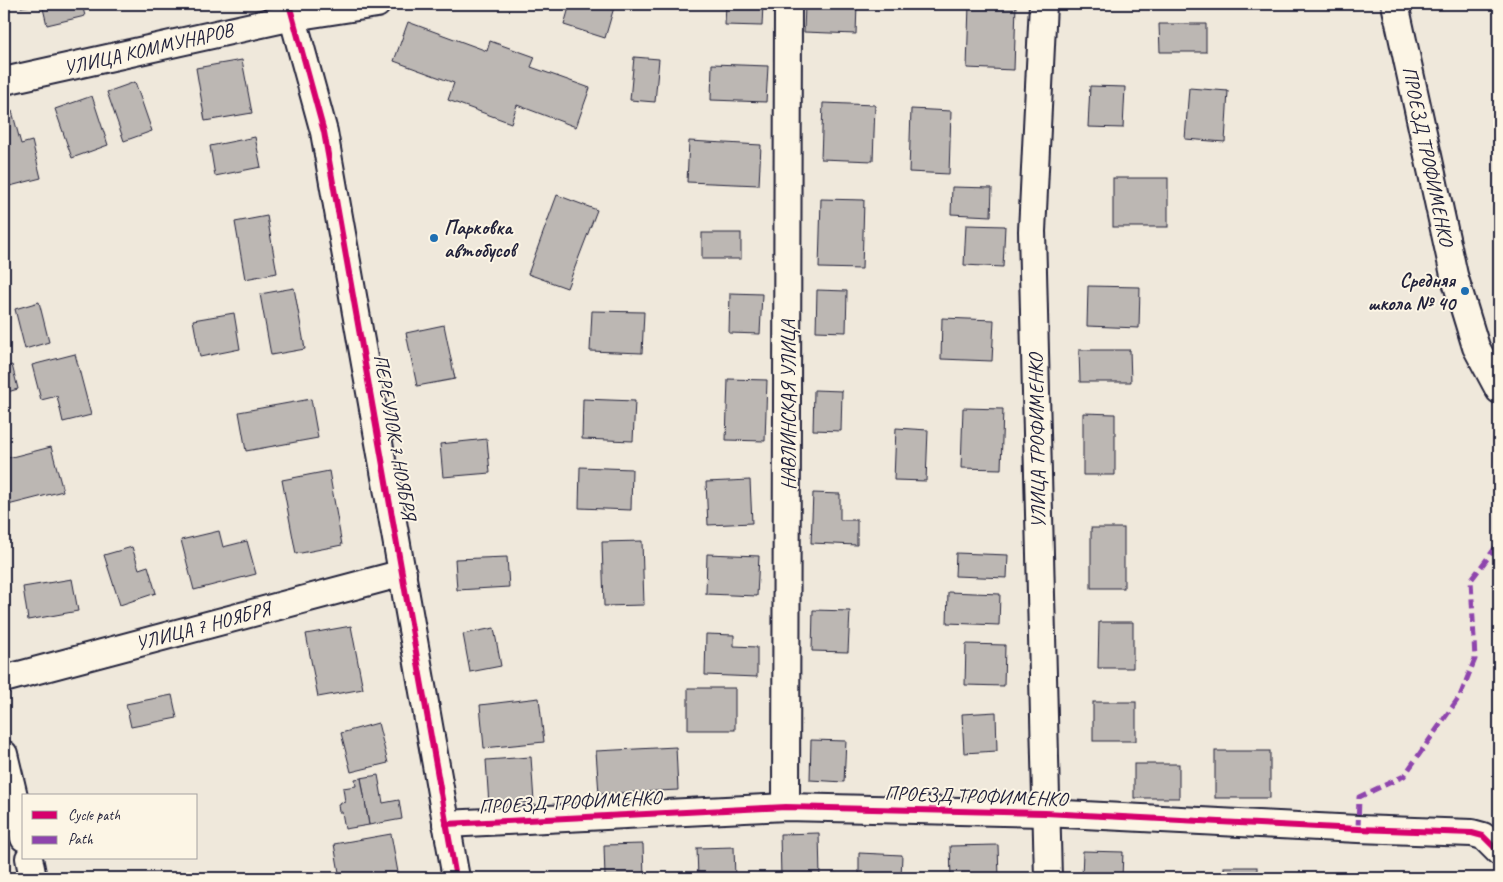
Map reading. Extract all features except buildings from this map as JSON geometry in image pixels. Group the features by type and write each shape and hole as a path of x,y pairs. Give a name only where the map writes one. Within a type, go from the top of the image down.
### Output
{"street":[{"name":"УЛИЦА КОММУНАРОВ","path":"4,81 291,10 377,4"},
{"name":"НАВЛИНСКАЯ УЛИЦА","path":"786,807 788,4"},
{"name":"УЛИЦА ТРОФИМЕНКО","path":"1043,4 1032,231 1048,878"},
{"name":"ПРОЕЗД ТРОФИМЕНКО","path":"1395,4 1454,275 1476,348 1499,390"},
{"name":"ПЕРЕУЛОК 7 НОЯБРЯ","path":"291,10 324,132 456,878"},
{"name":"УЛИЦА 7 НОЯБРЯ","path":"4,679 403,573"},
{"path":"4,754 22,830"},
{"name":"ПРОЕЗД ТРОФИМЕНКО","path":"446,824 786,807 1045,813 1472,833 1483,836 1499,852"},
{"path":"29,860 33,878"}],"marked path":[{"path":"1358,829 1359,797 1404,776 1460,696 1475,659 1471,580 1499,543"}],"cycle path":[{"path":"289,4 324,132 456,878"},
{"path":"446,824 786,807 1045,813 1472,833 1483,836 1499,852"}],"place":[{"name":"Парковка автобусов","path":"434,238"},
{"name":"Средняя школа № 40","path":"1465,291"}]}
